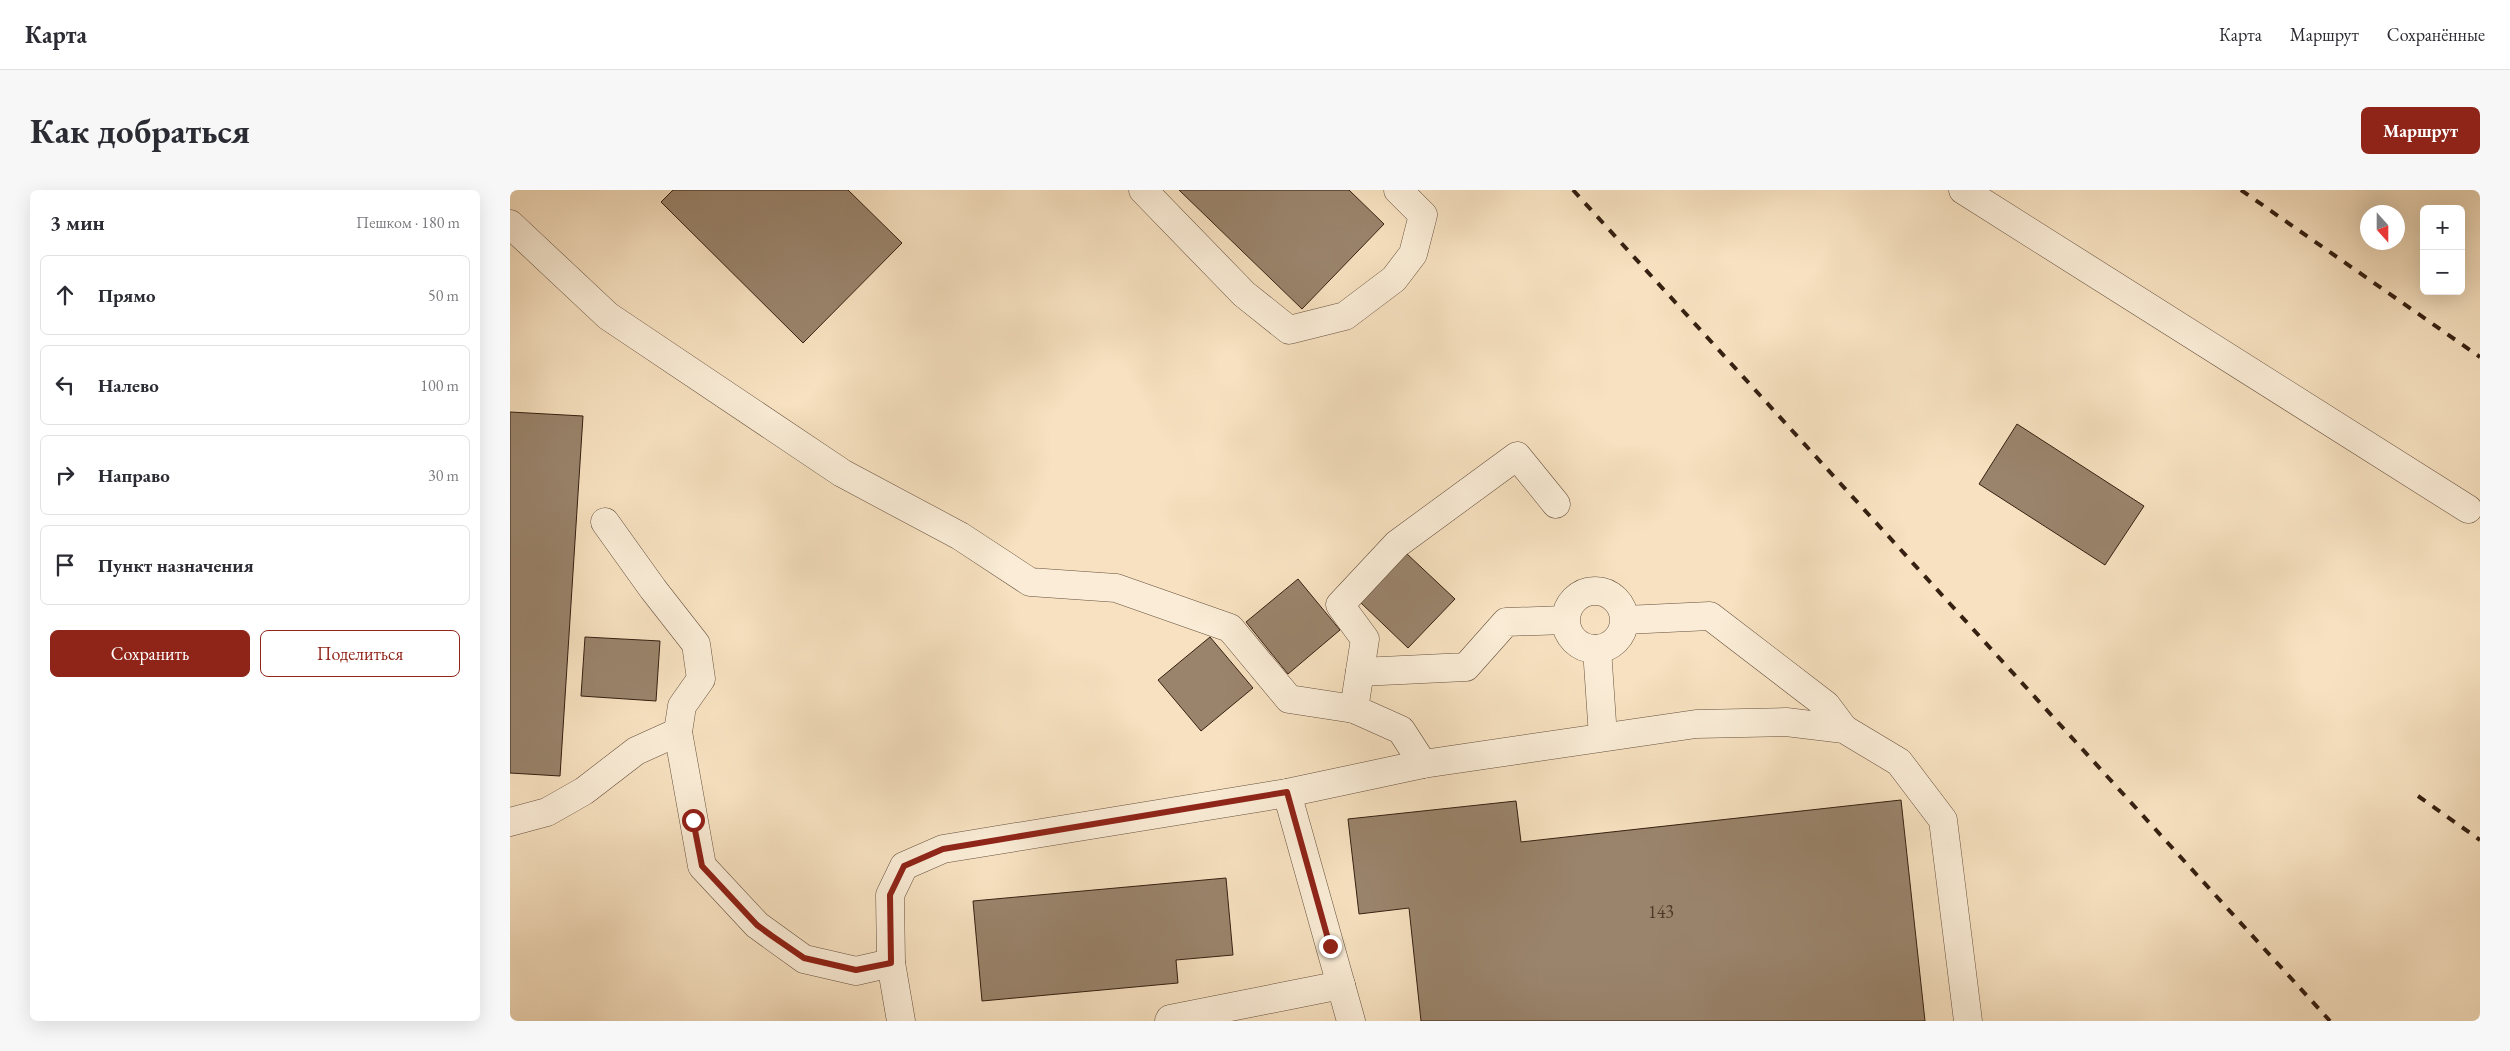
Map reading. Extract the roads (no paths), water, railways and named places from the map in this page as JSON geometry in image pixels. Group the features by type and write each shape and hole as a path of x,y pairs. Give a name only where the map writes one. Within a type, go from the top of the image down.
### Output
{"street":[{"path":"1143,190 1244,294 1289,330 1344,316 1394,279 1413,254 1423,215 1398,190"},
{"path":"1963,190 2468,509"},
{"path":"510,224 608,316 842,473 960,536 1030,582 1116,588 1230,628 1290,699 1354,708 1401,730 1423,764"},
{"path":"1354,708 1366,639 1340,605 1397,544 1517,456 1556,504"},
{"path":"605,522 696,644 701,679 682,706 678,732 702,866 757,925 804,958 856,970 891,963"},
{"path":"1592,591 1604,592 1615,598 1622,608 1625,620 1619,636 1612,644 1597,649 1580,645 1571,637 1565,620 1571,603 1580,595 1592,591"},
{"path":"1625,620 1710,616 1826,705 1844,729 1899,762 1943,820 1968,1021"},
{"path":"1360,672 1466,667 1506,622 1565,620"},
{"path":"1597,649 1603,737"},
{"path":"900,1021 891,963 890,895 904,866 943,849 1287,792 1423,764 1696,724 1786,722 1844,729"},
{"path":"510,822 547,812 584,791 636,751 678,732"},
{"path":"1287,792 1351,1021"},
{"path":"1169,1021 1170,1019 1341,985"}],"railway":[{"path":"1573,190 2330,1021"},
{"path":"2241,190 2480,357"},
{"path":"2418,796 2480,840"}]}
